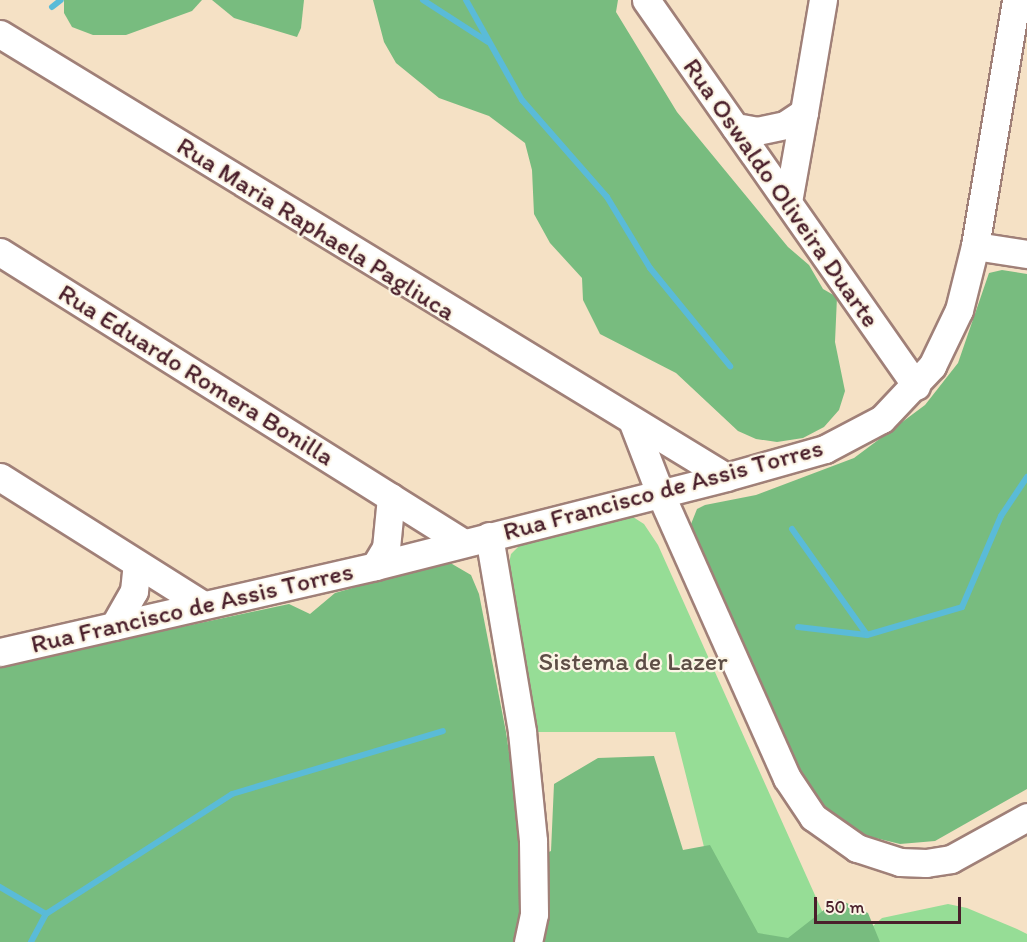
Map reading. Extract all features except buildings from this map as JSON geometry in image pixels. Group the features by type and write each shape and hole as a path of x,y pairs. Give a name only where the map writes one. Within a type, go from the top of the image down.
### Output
{"street":[{"name":"Rua Oswaldo Oliveira Duarte","path":"646,0 916,386"},
{"path":"788,202 823,0"},
{"name":"Rua Francisco de Assis Torres","path":"0,652 375,566 462,542 726,477 825,449 855,436 882,419 916,386 932,366 959,310 975,246 1016,0"},
{"name":"Rua Maria Raphaela Pagliuca","path":"0,34 633,423 726,477"},
{"path":"735,127 757,131 785,125 804,112"},
{"path":"975,246 1027,254"},
{"name":"Rua Eduardo Romera Bonilla","path":"0,252 462,542"},
{"path":"633,423 660,493 787,778 813,817 857,848 900,862 926,863 951,859 1027,817"},
{"path":"0,477 203,604"},
{"path":"375,566 386,548 391,497"},
{"path":"489,536 522,732 532,830 534,914 528,942"},
{"path":"114,626 134,591 137,564"}],"green space":[{"path":"64,0 202,0 192,11 126,35 93,35 72,27 64,13"},
{"path":"212,0 304,0 301,28 297,37 234,18"},
{"path":"373,0 618,0 616,12 677,112 788,247 809,265 823,289 837,297 835,342 845,391 839,410 824,427 803,438 777,442 756,439 738,431 676,373 600,334 583,300 582,278 550,243 534,214 532,170 525,143 489,116 439,98 396,63 384,42"},
{"path":"1002,270 1027,274 1027,789 935,841 900,844 859,834 821,804 789,750 691,524 697,509 705,505 756,495 854,458 925,405 958,363 989,273"},
{"name":"Sistema de Lazer","path":"633,517 644,524 658,545 836,942 728,942 675,732 532,732 507,572 511,554 522,543"},
{"path":"447,561 471,575 479,594 506,732 525,862 551,851 554,784 598,758 654,756 683,850 710,845 758,933 788,938 838,899 868,913 880,942 0,942 0,666 289,604 310,614 335,593"},
{"path":"948,904 967,908 1017,929 1027,934 1027,942 855,942 882,918"}],"waterway":[{"path":"52,7 61,0"},
{"path":"423,0 488,42"},
{"path":"466,0 522,100 607,197 650,268 730,366"},
{"path":"798,627 867,635 962,607 1001,516 1027,477"},
{"path":"792,529 867,635"},
{"path":"31,942 46,914 232,794 443,731"},
{"path":"0,887 46,914"}]}
